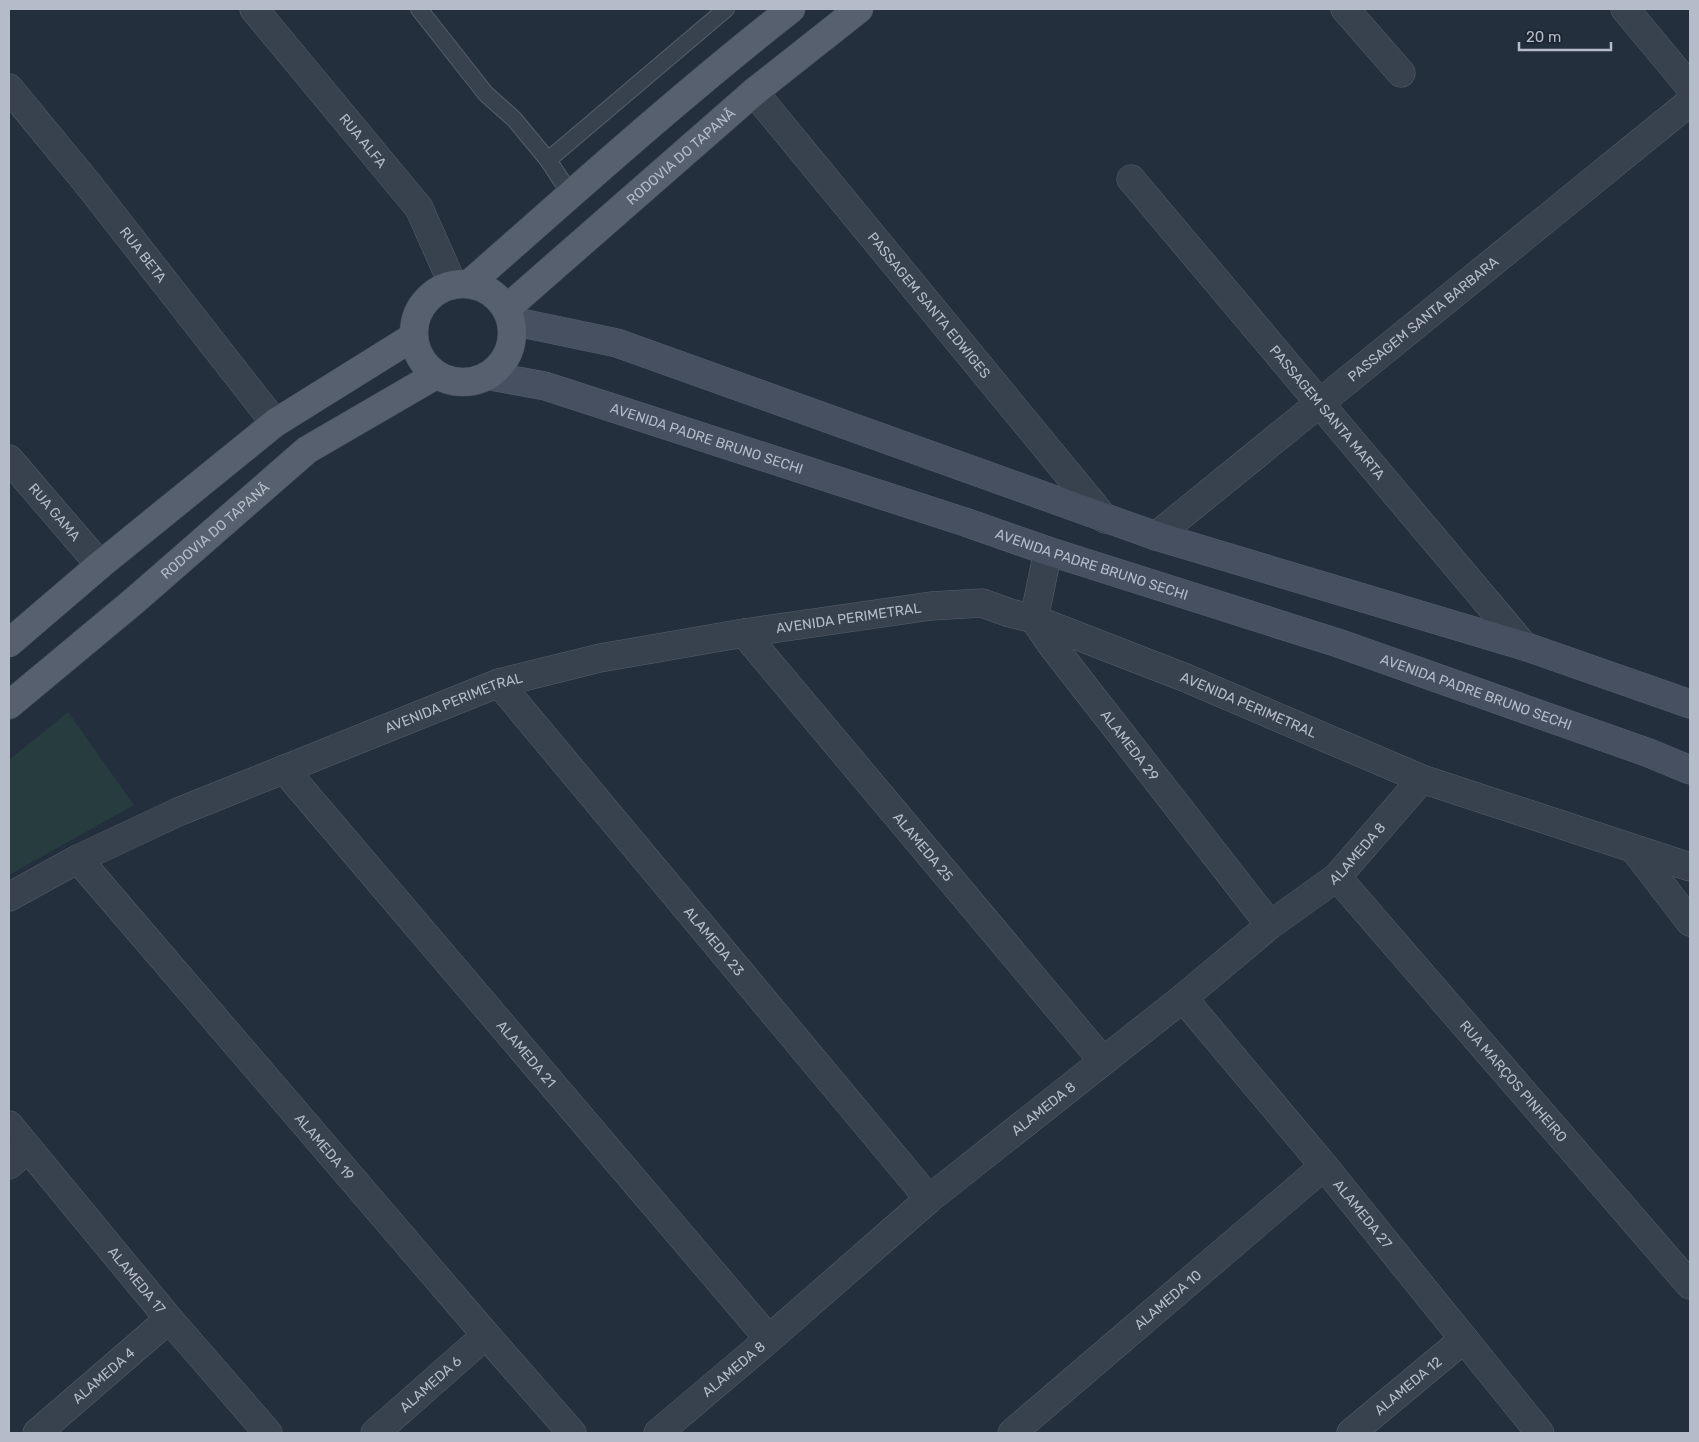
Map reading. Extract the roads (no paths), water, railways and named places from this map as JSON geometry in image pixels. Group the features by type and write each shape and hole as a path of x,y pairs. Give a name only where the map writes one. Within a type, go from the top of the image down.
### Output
{"main road":[{"path":"461,284 484,288 499,298 509,315 511,347 503,363 490,376 477,382 462,383 448,381 436,375 420,358 414,337 415,323 420,310 428,298 440,290 461,284 571,195 752,40 791,9"},
{"name":"RODOVIA DO TAPANÃ","path":"509,315 754,92 859,9"},
{"path":"509,315 617,344 1156,536 1524,646 1690,704"},
{"path":"9,643 100,565 275,423 414,337"},
{"name":"RODOVIA DO TAPANÃ","path":"9,705 134,601 307,450 436,375"},
{"name":"AVENIDA PADRE BRUNO SECHI","path":"490,376 545,386 1338,644 1639,749 1690,770"}],"street":[{"name":"RUA ALFA","path":"254,9 419,208 461,284"},
{"path":"1345,9 1401,73"},
{"path":"1625,9 1690,87"},
{"name":"RUA BETA","path":"9,88 88,184 275,423"},
{"name":"PASSAGEM SANTA EDWIGES","path":"754,92 1105,519"},
{"name":"PASSAGEM SANTA BARBARA","path":"1156,536 1690,102"},
{"name":"PASSAGEM SANTA MARTA","path":"1131,179 1524,646"},
{"name":"RUA GAMA","path":"9,459 100,565"},
{"path":"1034,619 1048,551"},
{"name":"AVENIDA PERIMETRAL","path":"9,897 78,859 178,812 499,683 600,658 744,633 931,606 982,602 1010,613 1034,619 1186,678 1422,779 1690,867"},
{"name":"ALAMEDA 29","path":"1034,619 1051,644 1270,925"},
{"name":"ALAMEDA 25","path":"744,633 1103,1061"},
{"name":"ALAMEDA 23","path":"499,683 929,1200"},
{"name":"ALAMEDA 21","path":"284,769 769,1339"},
{"name":"ALAMEDA 8","path":"658,1433 929,1200 1183,998 1270,925 1336,877 1422,779"},
{"path":"1634,849 1690,922"},
{"name":"ALAMEDA 19","path":"78,859 572,1433"},
{"name":"RUA MARÇOS PINHEIRO","path":"1336,877 1690,1285"},
{"name":"ALAMEDA 27","path":"1183,998 1324,1166 1540,1433"},
{"name":"ALAMEDA 17","path":"9,1125 19,1157 169,1319 268,1433"},
{"name":"ALAMEDA 10","path":"1012,1433 1324,1166"},
{"name":"ALAMEDA 4","path":"37,1433 169,1319"},
{"name":"ALAMEDA 6","path":"374,1433 486,1335"},
{"name":"ALAMEDA 12","path":"1351,1433 1464,1339"}],"lane":[{"path":"419,9 486,94 514,119 548,160 571,195"},
{"path":"548,160 726,9"}]}
